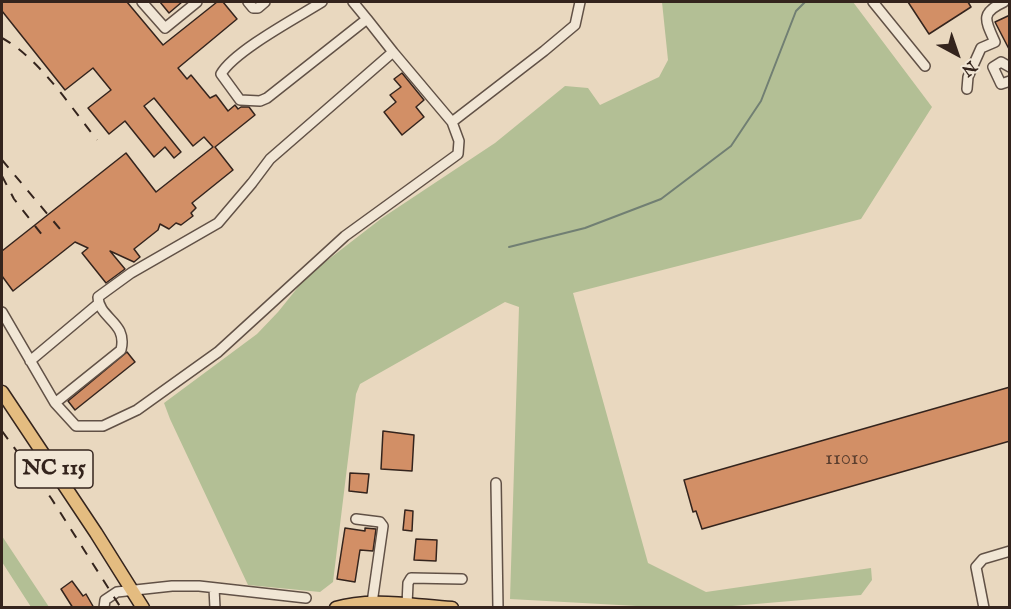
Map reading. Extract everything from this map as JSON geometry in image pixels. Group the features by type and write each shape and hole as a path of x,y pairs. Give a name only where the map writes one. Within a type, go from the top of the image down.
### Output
{"main road":[{"name":"NC 115","path":"2,392 143,608"},
{"path":"336,608 350,604 372,603 452,608"}],"street":[{"path":"142,2 165,28 197,2"},
{"path":"248,2 253,8 258,8 265,2"},
{"path":"322,2 225,66 221,74 240,100 260,101 267,98 367,19"},
{"path":"2,312 55,403 76,426 103,426 137,410 218,352 345,236 458,154 459,141 452,122 353,2"},
{"path":"452,122 575,25 580,2"},
{"path":"873,2 925,66"},
{"path":"967,89 968,77 981,48 995,42 986,23 987,13 992,7 1004,2"},
{"path":"55,403 121,350 123,340 121,332 98,304 98,297 131,273 218,223 270,159 393,52"},
{"path":"1010,67 1001,62 993,67 1001,84 1010,81"},
{"path":"30,361 98,304"},
{"path":"496,483 498,608"},
{"path":"356,519 380,522 383,526 372,603"},
{"path":"984,608 976,567 983,559 1010,551"},
{"path":"401,606 411,578 462,579"},
{"path":"104,608 105,600 117,592 172,586 306,598"},
{"path":"214,588 215,608"}],"green space":[{"path":"662,2 853,2 932,107 861,219 573,293 648,563 706,592 871,568 872,580 861,595 709,608 510,599 519,307 505,302 360,384 356,394 333,582 320,592 248,585 164,403 257,334 307,276 382,218 495,143 565,86 588,88 600,105 659,77 668,60"},
{"path":"2,536 49,607 31,607 2,562"}],"building":[{"path":"2,2 127,2 163,45 217,2 223,2 237,19 178,68 187,79 191,75 210,98 216,95 228,111 235,105 238,109 249,107 255,115 215,147 233,170 192,203 196,208 191,213 193,216 181,225 176,223 169,229 160,224 158,230 134,249 140,257 134,262 110,251 125,269 106,283 82,253 88,248 75,242 13,291 2,276 2,251 126,153 156,192 213,147 204,137 193,146 154,98 144,106 181,152 174,158 165,147 154,157 125,121 109,134 88,108 111,90 93,68 65,90 2,11"},
{"path":"160,2 182,2 169,13"},
{"path":"908,2 968,2 971,7 929,34"},
{"path":"1010,15 1010,51 995,22"},
{"path":"402,73 424,100 416,107 424,117 402,135 384,112 396,102 390,95 401,87 394,79"},
{"path":"127,352 135,362 75,410 68,401"},
{"path":"1010,387 1010,441 702,529 696,511 693,512 684,480"},
{"path":"383,431 414,435 412,471 381,469"},
{"path":"350,473 369,474 367,493 349,491"},
{"path":"405,510 413,511 412,531 403,530"},
{"path":"345,528 365,531 365,528 376,529 373,551 360,550 355,582 337,579"},
{"path":"416,539 437,540 436,561 414,560"},
{"path":"72,581 83,596 86,594 94,608 73,608 61,589"}],"waterway":[{"path":"509,247 585,228 661,199 731,146 761,101 796,11 805,2"}],"railway":[{"path":"2,38 16,47 42,71 97,140"},
{"path":"2,160 60,229"},
{"path":"2,176 14,199 46,240"},
{"path":"2,431 51,498 121,608"}]}
